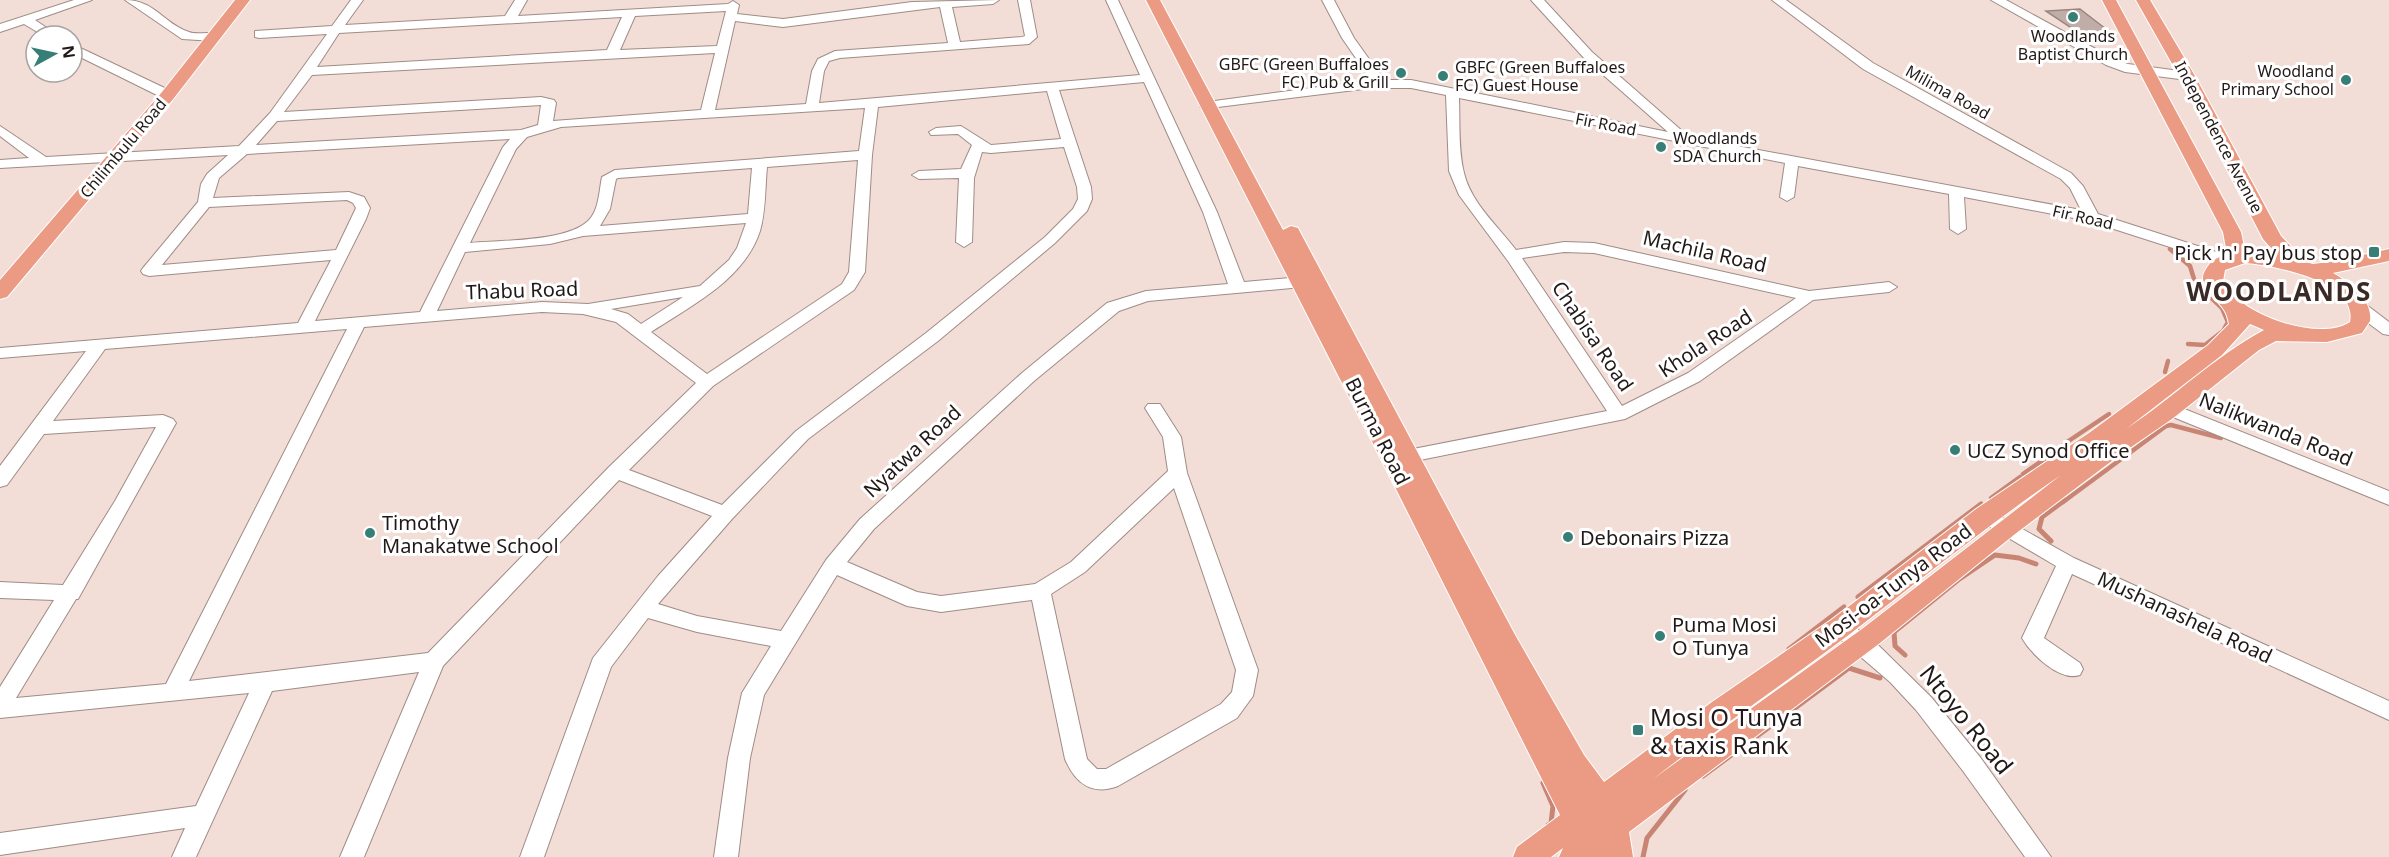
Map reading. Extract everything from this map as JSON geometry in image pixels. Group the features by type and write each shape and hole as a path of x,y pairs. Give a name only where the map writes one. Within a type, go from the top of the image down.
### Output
{"main road":[{"name":"Chilimbulu Road","path":"0,293 168,95 243,0"},
{"name":"Burma Road","path":"1153,0 1215,105 1309,281 1551,772 1598,837"},
{"name":"Burma Road","path":"1168,0 1215,105"},
{"name":"Independence Avenue","path":"2109,0 2232,232 2236,248 2212,283 2219,295 2233,306 2267,324 2306,334"},
{"name":"Independence Avenue","path":"2143,0 2187,75 2273,239 2304,269"},
{"path":"2304,269 2337,267 2389,255"},
{"path":"2224,264 2272,260 2304,269 2331,281 2354,300"},
{"path":"2306,334 2334,334 2354,329 2360,323 2361,315 2348,284 2353,276 2389,263"},
{"name":"Burma Road","path":"1309,281 1410,456 1505,640 1574,764 1598,837"},
{"name":"Mosi-oa-Tunya Road","path":"1598,837 1722,710 1995,521 2113,448 2233,334 2240,324 2233,306"},
{"name":"Mosi-oa-Tunya Road","path":"2158,405 2272,334 2306,334"},
{"name":"Mosi-oa-Tunya Road","path":"1528,857 1598,837 1862,642 1995,521"}],"street":[{"path":"0,28 86,0"},
{"path":"131,0 186,36 215,37"},
{"path":"340,254 149,271 204,203 207,184 214,174 242,150 274,117 357,0"},
{"path":"509,20 521,0"},
{"path":"259,34 733,8 783,23 945,3 993,0"},
{"path":"812,108 820,64 831,55 1029,39 1032,37 1024,0"},
{"path":"1112,0 1210,212 1237,286"},
{"path":"1328,0 1348,38 1380,83"},
{"path":"1537,0 1588,55 1685,140"},
{"name":"Milima Road","path":"1778,0 1868,66 2066,176 2076,186 2092,217"},
{"path":"1997,0 2137,77 2158,93"},
{"path":"945,3 955,46"},
{"path":"707,114 733,8"},
{"path":"612,54 630,13"},
{"path":"26,20 32,24"},
{"path":"308,71 723,49"},
{"path":"84,54 168,95"},
{"path":"2110,62 2124,68 2187,75"},
{"path":"0,164 522,134 545,126 872,104 1147,78"},
{"name":"Fir Road","path":"1215,105 1380,83 1403,83 1685,140 2092,217 2224,264"},
{"path":"532,857 601,664 643,608 725,514 813,425 850,400 932,337 1050,240 1080,212 1085,199 1084,187 1052,88"},
{"name":"Chabisa Road","path":"1410,456 1619,415 1512,255 1466,197 1456,171 1452,93"},
{"path":"274,117 541,101 549,103 545,126"},
{"path":"352,857 434,662 616,472 707,382 848,287 854,280 857,272 865,154 872,104"},
{"path":"0,130 42,161"},
{"path":"936,132 961,130 991,149 1071,142"},
{"path":"424,318 510,147 522,134"},
{"path":"964,242 968,173 971,157 980,144"},
{"path":"584,232 598,218 611,175 865,154"},
{"path":"1787,197 1792,160"},
{"path":"641,332 704,289 736,262 747,245 754,218 760,162"},
{"path":"919,175 968,173"},
{"path":"1956,191 1958,228"},
{"path":"204,203 349,196 359,200 363,208 304,327"},
{"path":"461,248 553,239 584,232 754,218"},
{"name":"Machila Road","path":"1512,255 1564,248 1594,248 1809,296 1889,287"},
{"name":"Nyatwa Road","path":"726,857 746,718 753,693 833,565 867,524 924,470 1098,317 1113,307 1146,296 1309,281"},
{"path":"584,309 704,289"},
{"name":"Khola Road","path":"1619,415 1666,394 1757,335 1809,296"},
{"path":"2354,300 2389,330"},
{"name":"Thabu Road","path":"0,353 542,307 584,309 612,314 641,332 707,382"},
{"path":"174,691 358,323"},
{"path":"2354,329 2389,337"},
{"path":"0,480 100,344"},
{"name":"Nalikwanda Road","path":"2158,405 2389,498"},
{"path":"1040,591 1076,759 1080,770 1087,776 1101,781 1110,779 1228,711 1242,696 1247,670 1178,473 1172,436 1154,408"},
{"path":"0,707 123,504 167,423 163,421 38,428"},
{"path":"616,472 725,514"},
{"path":"833,565 914,600 941,604 978,601 1040,591 1078,567 1178,473"},
{"name":"Mushanashela Road","path":"1995,521 2067,563 2389,711"},
{"path":"2067,563 2036,627 2033,638 2038,646 2072,669"},
{"path":"0,590 70,593"},
{"path":"643,608 697,624 785,640"},
{"name":"Ntoyo Road","path":"1840,627 1862,642 1923,702 2039,857"},
{"path":"0,707 265,683 434,662"},
{"path":"184,857 265,683"},
{"path":"0,844 204,814"}],"building":[{"name":"Woodlands Baptist Church","path":"2080,9 2115,36 2085,37 2046,11"}],"waterway":[{"path":"2170,249 2190,266 2194,279"},
{"path":"2188,344 2205,345 2223,331 2228,322 2222,308 2201,288"},
{"path":"2165,372 2168,361"},
{"path":"2064,444 2109,414"},
{"path":"2063,502 2166,426 2171,425 2221,438"},
{"path":"2023,474 2057,450"},
{"path":"1991,498 2020,477"},
{"path":"2051,541 2039,529 2042,517 2065,500"},
{"path":"1858,597 1981,504"},
{"path":"1905,655 1895,646 1894,632 1958,580 1995,555 2019,558 2036,564"},
{"path":"1789,649 1844,607"},
{"path":"1703,776 1849,668 1880,678"},
{"path":"1543,783 1553,806 1551,823 1548,825"},
{"path":"1643,857 1647,838 1685,790"}],"place":[{"name":"Woodlands Baptist Church","path":"2073,17"},
{"name":"GBFC (Green Buffaloes FC) Pub & Grill","path":"1401,73"},
{"name":"GBFC (Green Buffaloes FC) Guest House","path":"1443,76"},
{"name":"Woodland Primary School","path":"2346,80"},
{"name":"Woodlands SDA Church","path":"1661,147"},
{"name":"Pick 'n' Pay bus stop","path":"2374,252"},
{"name":"UCZ Synod Office","path":"1955,450"},
{"name":"Timothy Manakatwe School","path":"370,533"},
{"name":"Debonairs Pizza","path":"1568,537"},
{"name":"Puma Mosi O Tunya","path":"1660,636"},
{"name":"Mosi O Tunya & taxis Rank","path":"1638,730"}],"district":[{"name":"WOODLANDS","path":"2279,291"}]}
